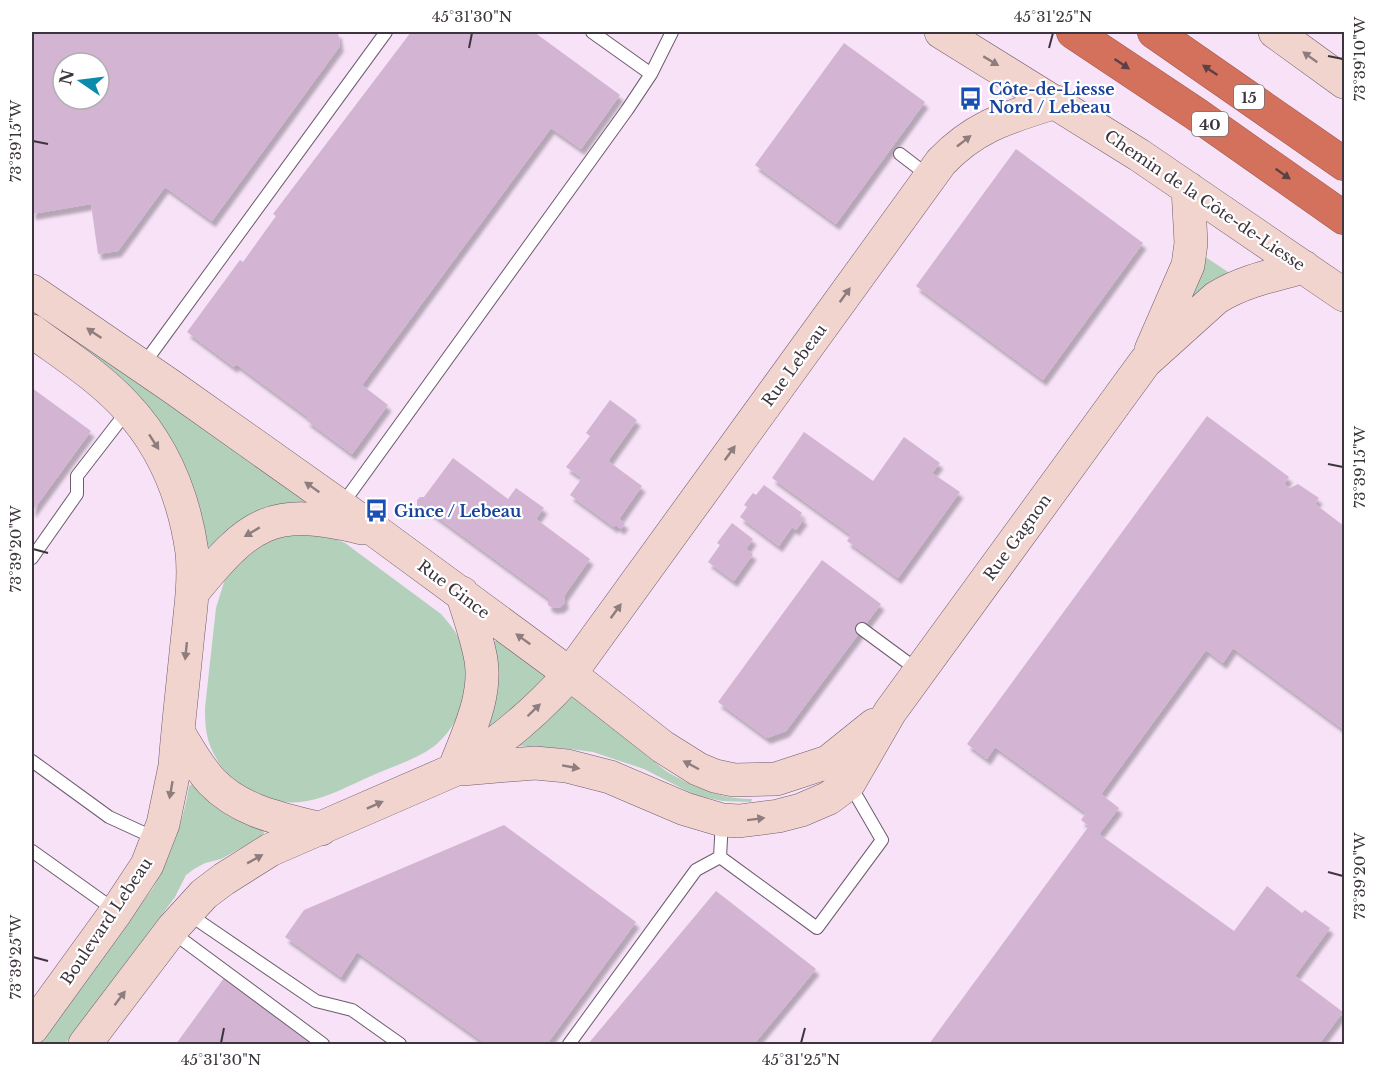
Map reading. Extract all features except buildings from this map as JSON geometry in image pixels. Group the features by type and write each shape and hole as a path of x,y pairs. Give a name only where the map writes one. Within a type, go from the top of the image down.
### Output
{"highway":[{"name":"40","path":"1073,32 1344,218"},
{"name":"15","path":"1154,32 1344,164"}],"street":[{"name":"Chemin de la Côte-de-Liesse","path":"941,32 1056,102 1188,188 1344,295"},
{"path":"1275,32 1344,82"},
{"name":"Rue Lebeau","path":"570,674 951,152 981,129 1009,117 1056,102"},
{"name":"Rue Gagnon","path":"1145,362 1188,265 1191,243 1188,188"},
{"name":"Rue Gagnon","path":"890,712 1145,362 1216,298 1227,291 1304,267"},
{"path":"32,291 143,366 334,514"},
{"path":"32,331 109,389 129,409 151,437 163,457 179,494 192,553 193,592"},
{"path":"193,592 235,544 262,526 297,518 334,514"},
{"name":"Rue Gince","path":"334,514 377,532 462,593 683,761 715,776 734,780 776,779 828,762 890,712"},
{"name":"Boulevard Lebeau","path":"32,1028 116,912 147,865 158,839 170,794 193,592"},
{"path":"454,770 476,714 482,680 476,639 462,593"},
{"path":"85,1044 179,922 204,894 244,865 270,850 454,770 477,757 503,738 570,674"},
{"path":"454,770 535,762 567,766 610,777 685,809 722,820 757,819 801,810 829,798 849,783 890,712"},
{"path":"178,732 210,780 232,798 255,810 321,829"}],"lane":[{"path":"143,366 386,32"},
{"path":"592,32 651,74"},
{"path":"334,514 481,314 651,74 672,32"},
{"path":"900,154 931,177"},
{"path":"32,558 77,494 77,476 129,409"},
{"path":"862,629 920,671"},
{"path":"32,761 109,817 158,839"},
{"path":"720,857 817,928 882,840 849,783"},
{"path":"720,857 722,820"},
{"path":"32,851 116,912"},
{"path":"569,1044 696,870 720,857"},
{"path":"179,922 322,1044"},
{"path":"179,922 316,1001 352,1010 400,1044"}],"green space":[{"path":"1204,256 1231,274 1192,300 1191,294"},
{"path":"32,307 305,500 304,502 253,514 234,526 212,546 206,547 107,370 32,313"},
{"path":"300,532 333,538 345,543 441,614 463,647 467,679 462,705 451,728 426,752 331,794 294,802 267,798 254,793 231,778 210,745 205,708 216,608 224,582 231,569 268,540"},
{"path":"497,640 549,678 497,726 484,730 490,720 496,699 494,642"},
{"path":"571,695 666,771 707,791 729,797 752,799 751,802 722,801 695,795 644,769 593,752 517,746"},
{"path":"192,784 261,829 264,832 263,836 221,859 205,863 186,875 175,897 65,1044 38,1044 153,888 176,838 189,786"}],"place":[{"name":"Côte-de-Liesse Nord / Lebeau","path":"971,98"},
{"name":"Gince / Lebeau","path":"376,511"}]}
